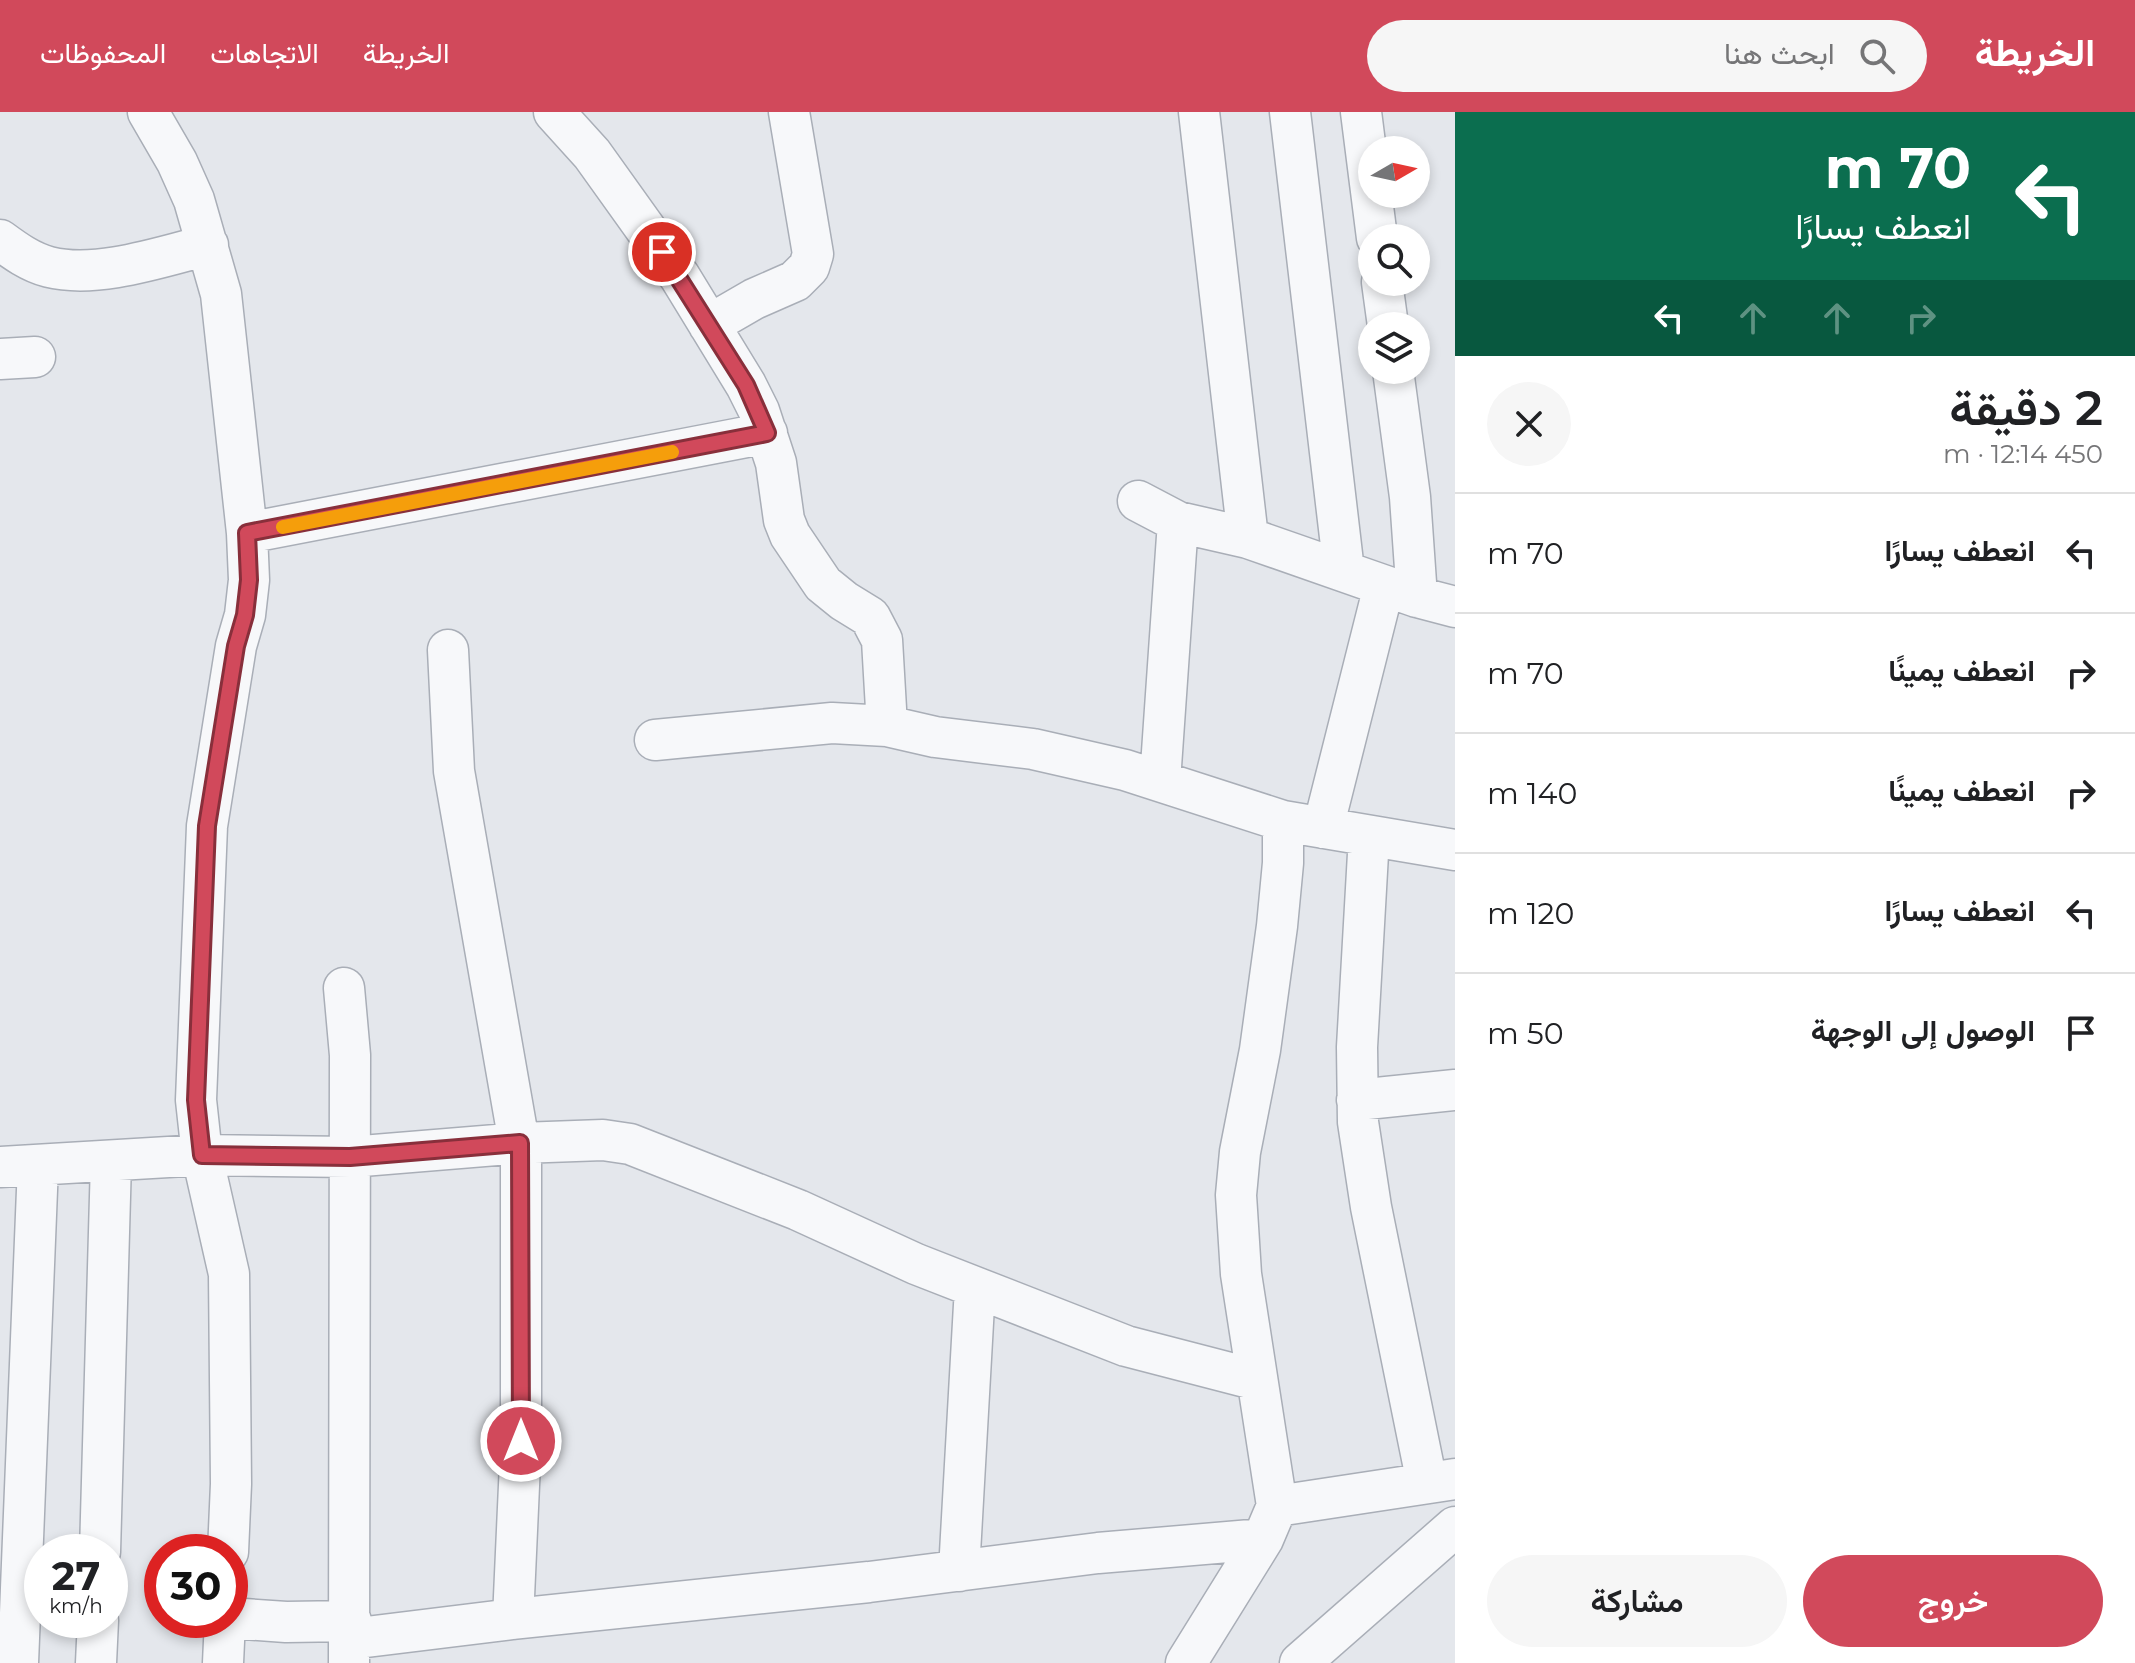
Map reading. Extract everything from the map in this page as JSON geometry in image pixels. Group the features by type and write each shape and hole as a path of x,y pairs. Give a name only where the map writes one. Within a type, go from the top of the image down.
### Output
{"street":[{"path":"148,112 177,162 194,200 221,294 247,533 249,580 245,615 236,646 207,826 196,1100 202,1155 229,1274 229,1534"},
{"path":"554,112 608,176 680,277 746,385 776,463 784,520 790,535 823,584 870,617 882,640 887,726"},
{"path":"709,325 754,299 795,281 809,267 813,254 789,112"},
{"path":"1199,112 1248,538"},
{"path":"1290,112 1344,571"},
{"path":"1361,112 1375,224"},
{"path":"0,240 27,258 63,270 127,265 208,245"},
{"path":"1323,828 1419,597 1395,384"},
{"path":"247,533 767,433"},
{"path":"1138,501 1178,522 1248,538 1419,597"},
{"path":"1160,781 1178,522"},
{"path":"448,650 454,771 520,1143 521,1441 513,1619"},
{"path":"655,740 832,723 887,726 935,737 1033,749 1125,770 1283,821 1455,850"},
{"path":"1180,1662 1270,1523 1257,1380 1241,1274 1236,1195 1240,1152 1260,1050 1277,926 1283,821"},
{"path":"248,1620 286,1622 350,1641 513,1619 959,1571 1098,1553 1270,1523 1441,1481 1366,1180 1357,1100 1357,1047 1369,836"},
{"path":"344,988 350,1055 347,1458 350,1641"},
{"path":"1357,1100 1455,1090"},
{"path":"18,1663 19,1166 202,1155 350,1157 520,1143 603,1140 630,1144 798,1210 916,1264 1126,1346 1257,1380"},
{"path":"101,1534 111,1161"},
{"path":"959,1571 975,1287"},
{"path":"1300,1663 1455,1527"},
{"path":"1414,1564 1455,1557"},
{"path":"96,1663 97,1638"},
{"path":"223,1663 226,1638"}],"slow traffic":[{"path":"283,527 672,452"}],"route":[{"path":"521,1441 520,1143 350,1157 202,1155 196,1100 207,826 236,646 245,615 249,580 247,533 767,433 746,385 662,252"}]}
